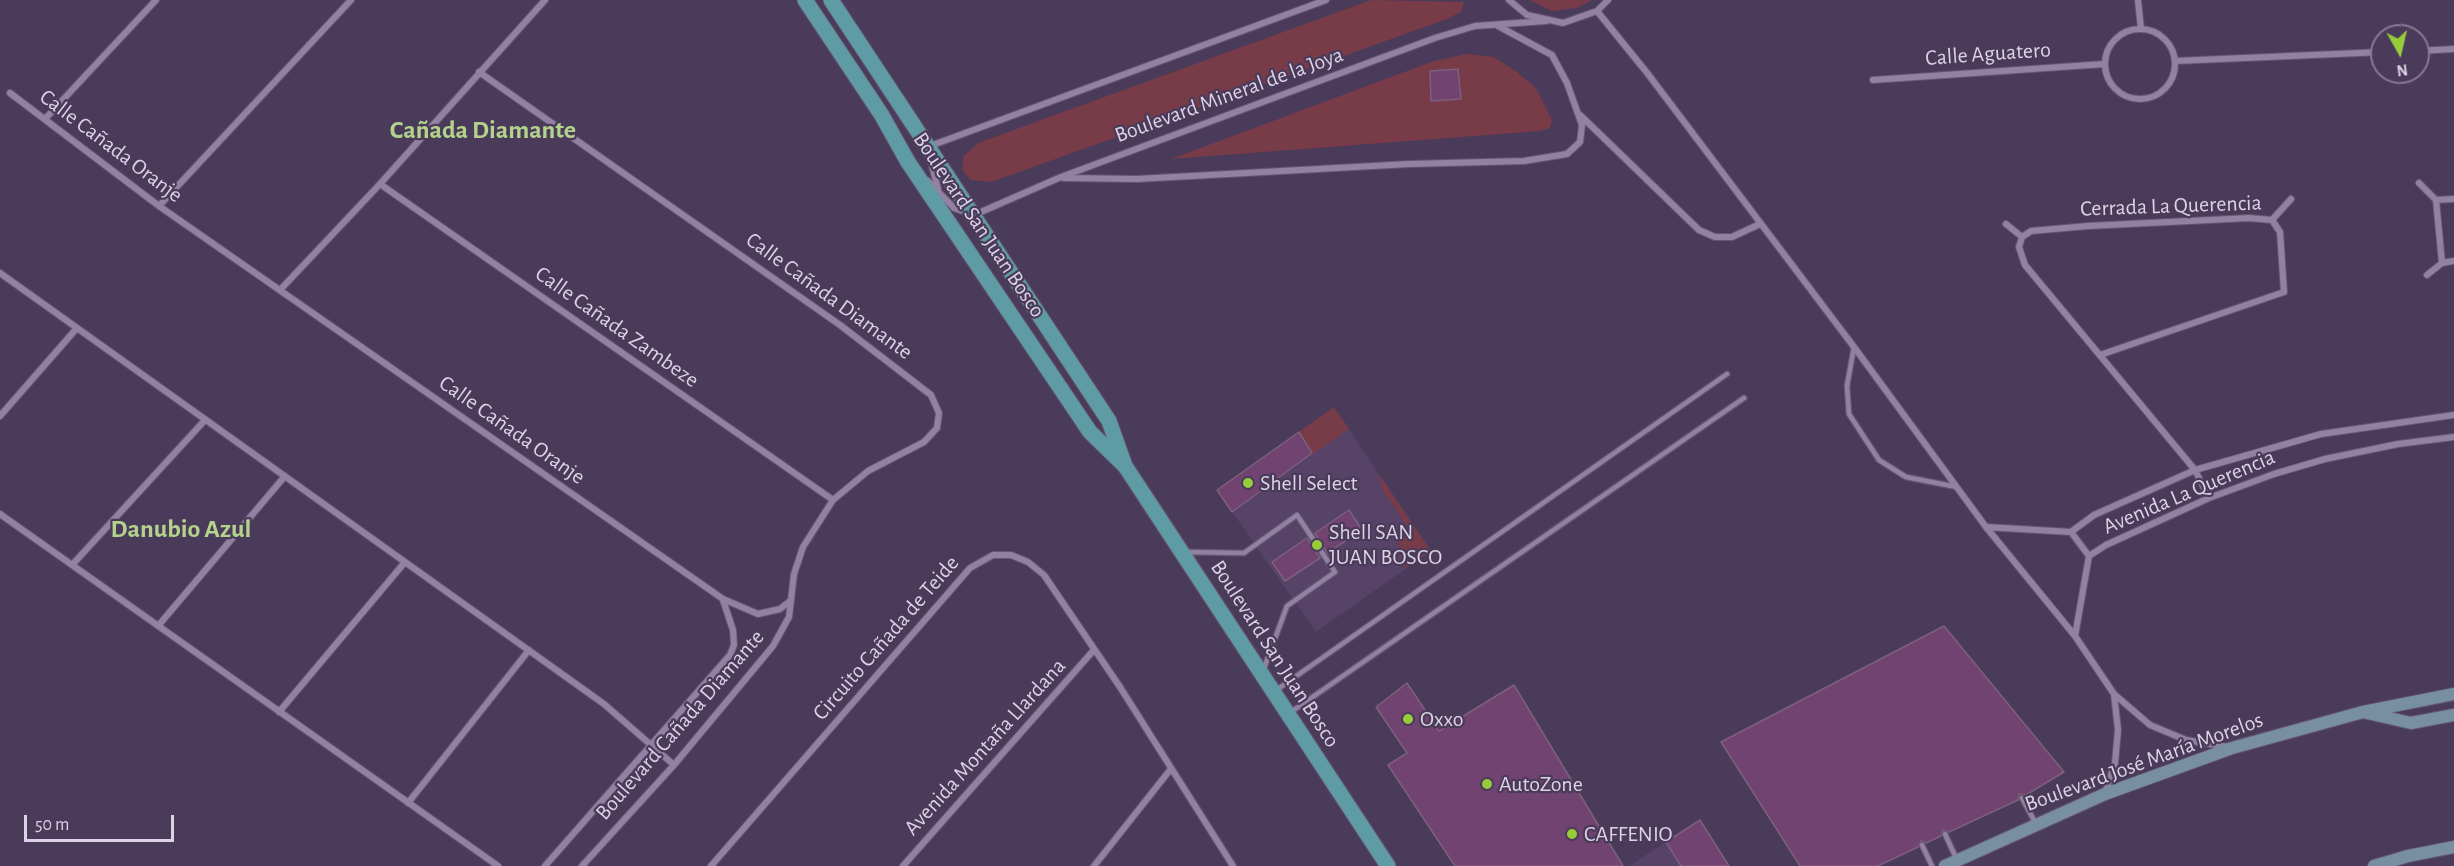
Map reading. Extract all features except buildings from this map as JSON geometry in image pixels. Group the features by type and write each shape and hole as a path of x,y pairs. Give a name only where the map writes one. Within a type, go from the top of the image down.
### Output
{"main road":[{"name":"Boulevard San Juan Bosco","path":"806,0 880,114 908,162 1090,432 1125,466 1388,866"},
{"name":"Boulevard San Juan Bosco","path":"831,0 1109,421 1125,466"},
{"name":"Boulevard José María Morelos","path":"1945,866 2105,794 2232,748 2363,712 2454,694"},
{"name":"Boulevard José María Morelos","path":"2363,712 2411,723 2454,715"},
{"path":"2374,866 2408,856 2454,847"}],"street":[{"path":"45,119 156,0"},
{"path":"159,206 351,0"},
{"path":"280,290 380,184 545,0"},
{"path":"953,226 938,191 931,167 929,147 1326,0"},
{"path":"1509,0 1527,15 1546,21"},
{"path":"1608,0 1597,11 1648,74 1854,347 1986,527 2075,636 2114,694 2151,725 2186,740 2232,748"},
{"path":"2138,0 2141,29"},
{"name":"Boulevard Mineral de la Joya","path":"974,215 1061,177 1435,38 1475,26 1546,21 1563,23 1597,11"},
{"path":"1061,177 1137,179 1551,158 1567,154 1580,142 1583,133 1580,115 1552,55 1495,24"},
{"path":"2141,29 2157,33 2169,45 2175,61 2173,77 2164,90 2149,98 2133,99 2118,92 2108,79 2104,64 2109,46 2116,39 2123,33 2141,29"},
{"path":"2430,50 2454,49"},
{"path":"2175,61 2370,53"},
{"name":"Calle Aguatero","path":"1874,80 2104,64"},
{"name":"Calle Cañada Diamante","path":"479,72 731,247 840,325 931,395 939,413 932,435 924,442 863,475 833,500 803,547 794,574 790,601"},
{"name":"Calle Cañada Oranje","path":"10,93 95,160 159,206 723,599 758,614 780,609 790,601"},
{"path":"1580,115 1699,230 1715,237 1732,237 1760,224"},
{"path":"908,162 954,208 974,215"},
{"path":"2419,183 2436,200 2442,262"},
{"name":"Calle Cañada Zambeze","path":"380,184 833,500"},
{"path":"2272,220 2291,199"},
{"path":"2436,200 2454,199"},
{"name":"Cerrada La Querencia","path":"2022,237 2031,231 2078,226 2249,218 2272,220 2280,232 2287,294 2100,355"},
{"path":"2006,224 2022,237 2019,247 2025,265 2195,470 2209,498"},
{"path":"2427,275 2442,262 2454,261"},
{"path":"0,273 604,704 674,765"},
{"path":"0,416 76,328"},
{"name":"Avenida La Querencia","path":"1986,527 2071,532 2094,515 2195,470 2321,434 2454,415"},
{"path":"72,565 205,420"},
{"name":"Avenida La Querencia","path":"2075,636 2089,556 2106,545 2209,498 2274,474 2325,459 2398,444 2454,437"},
{"path":"158,626 285,476"},
{"path":"0,514 498,866"},
{"path":"2071,532 2089,556"},
{"name":"Circuito Cañada de Teide","path":"711,866 970,568 993,555 1011,555 1028,562 1044,575 1093,651 1120,687 1170,770 1233,866"},
{"path":"279,712 405,562"},
{"name":"Boulevard Cañada Diamante","path":"545,866 720,669 734,645 734,630 723,599"},
{"name":"Boulevard Cañada Diamante","path":"582,866 674,765 773,646 789,617 790,601"},
{"path":"408,802 529,650"},
{"name":"Avenida Montaña Llardana","path":"903,866 1002,758 1093,651"},
{"path":"2105,794 2116,752 2118,730 2114,694"},
{"path":"1094,866 1170,770"}],"lane":[{"path":"1854,347 1847,386 1849,414 1879,460 1906,477 1957,487"},
{"path":"1274,692 1727,374"},
{"path":"1289,713 1744,398"},
{"path":"1181,552 1244,553 1297,515 1335,572 1287,606 1262,673"},
{"path":"2022,798 2036,824"},
{"path":"1945,834 1957,860"},
{"path":"1922,845 1932,866"}],"shaded area":[{"path":"1371,0 1464,2 1461,12 1447,19 991,182 971,180 962,170 964,156 978,143"},
{"path":"1530,0 1592,0 1577,8 1552,11"},
{"path":"1466,54 1494,57 1536,88 1552,120 1550,128 1540,131 1171,159 1434,61"},
{"path":"1334,407 1431,551 1316,632 1217,490"},
{"path":"1334,407 1349,429 1313,454 1299,432"},
{"path":"1378,473 1431,551 1407,568 1400,559 1398,541 1411,532 1382,489"},
{"path":"1700,820 1729,866 1629,866"}],"place":[{"name":"Shell Select","path":"1248,483"},
{"name":"Shell SAN JUAN BOSCO","path":"1317,545"},
{"name":"Oxxo","path":"1408,719"},
{"name":"AutoZone","path":"1487,784"},
{"name":"CAFFENIO","path":"1572,834"}],"district":[{"name":"Cañada Diamante","path":"483,130"},
{"name":"Danubio Azul","path":"181,529"}]}
